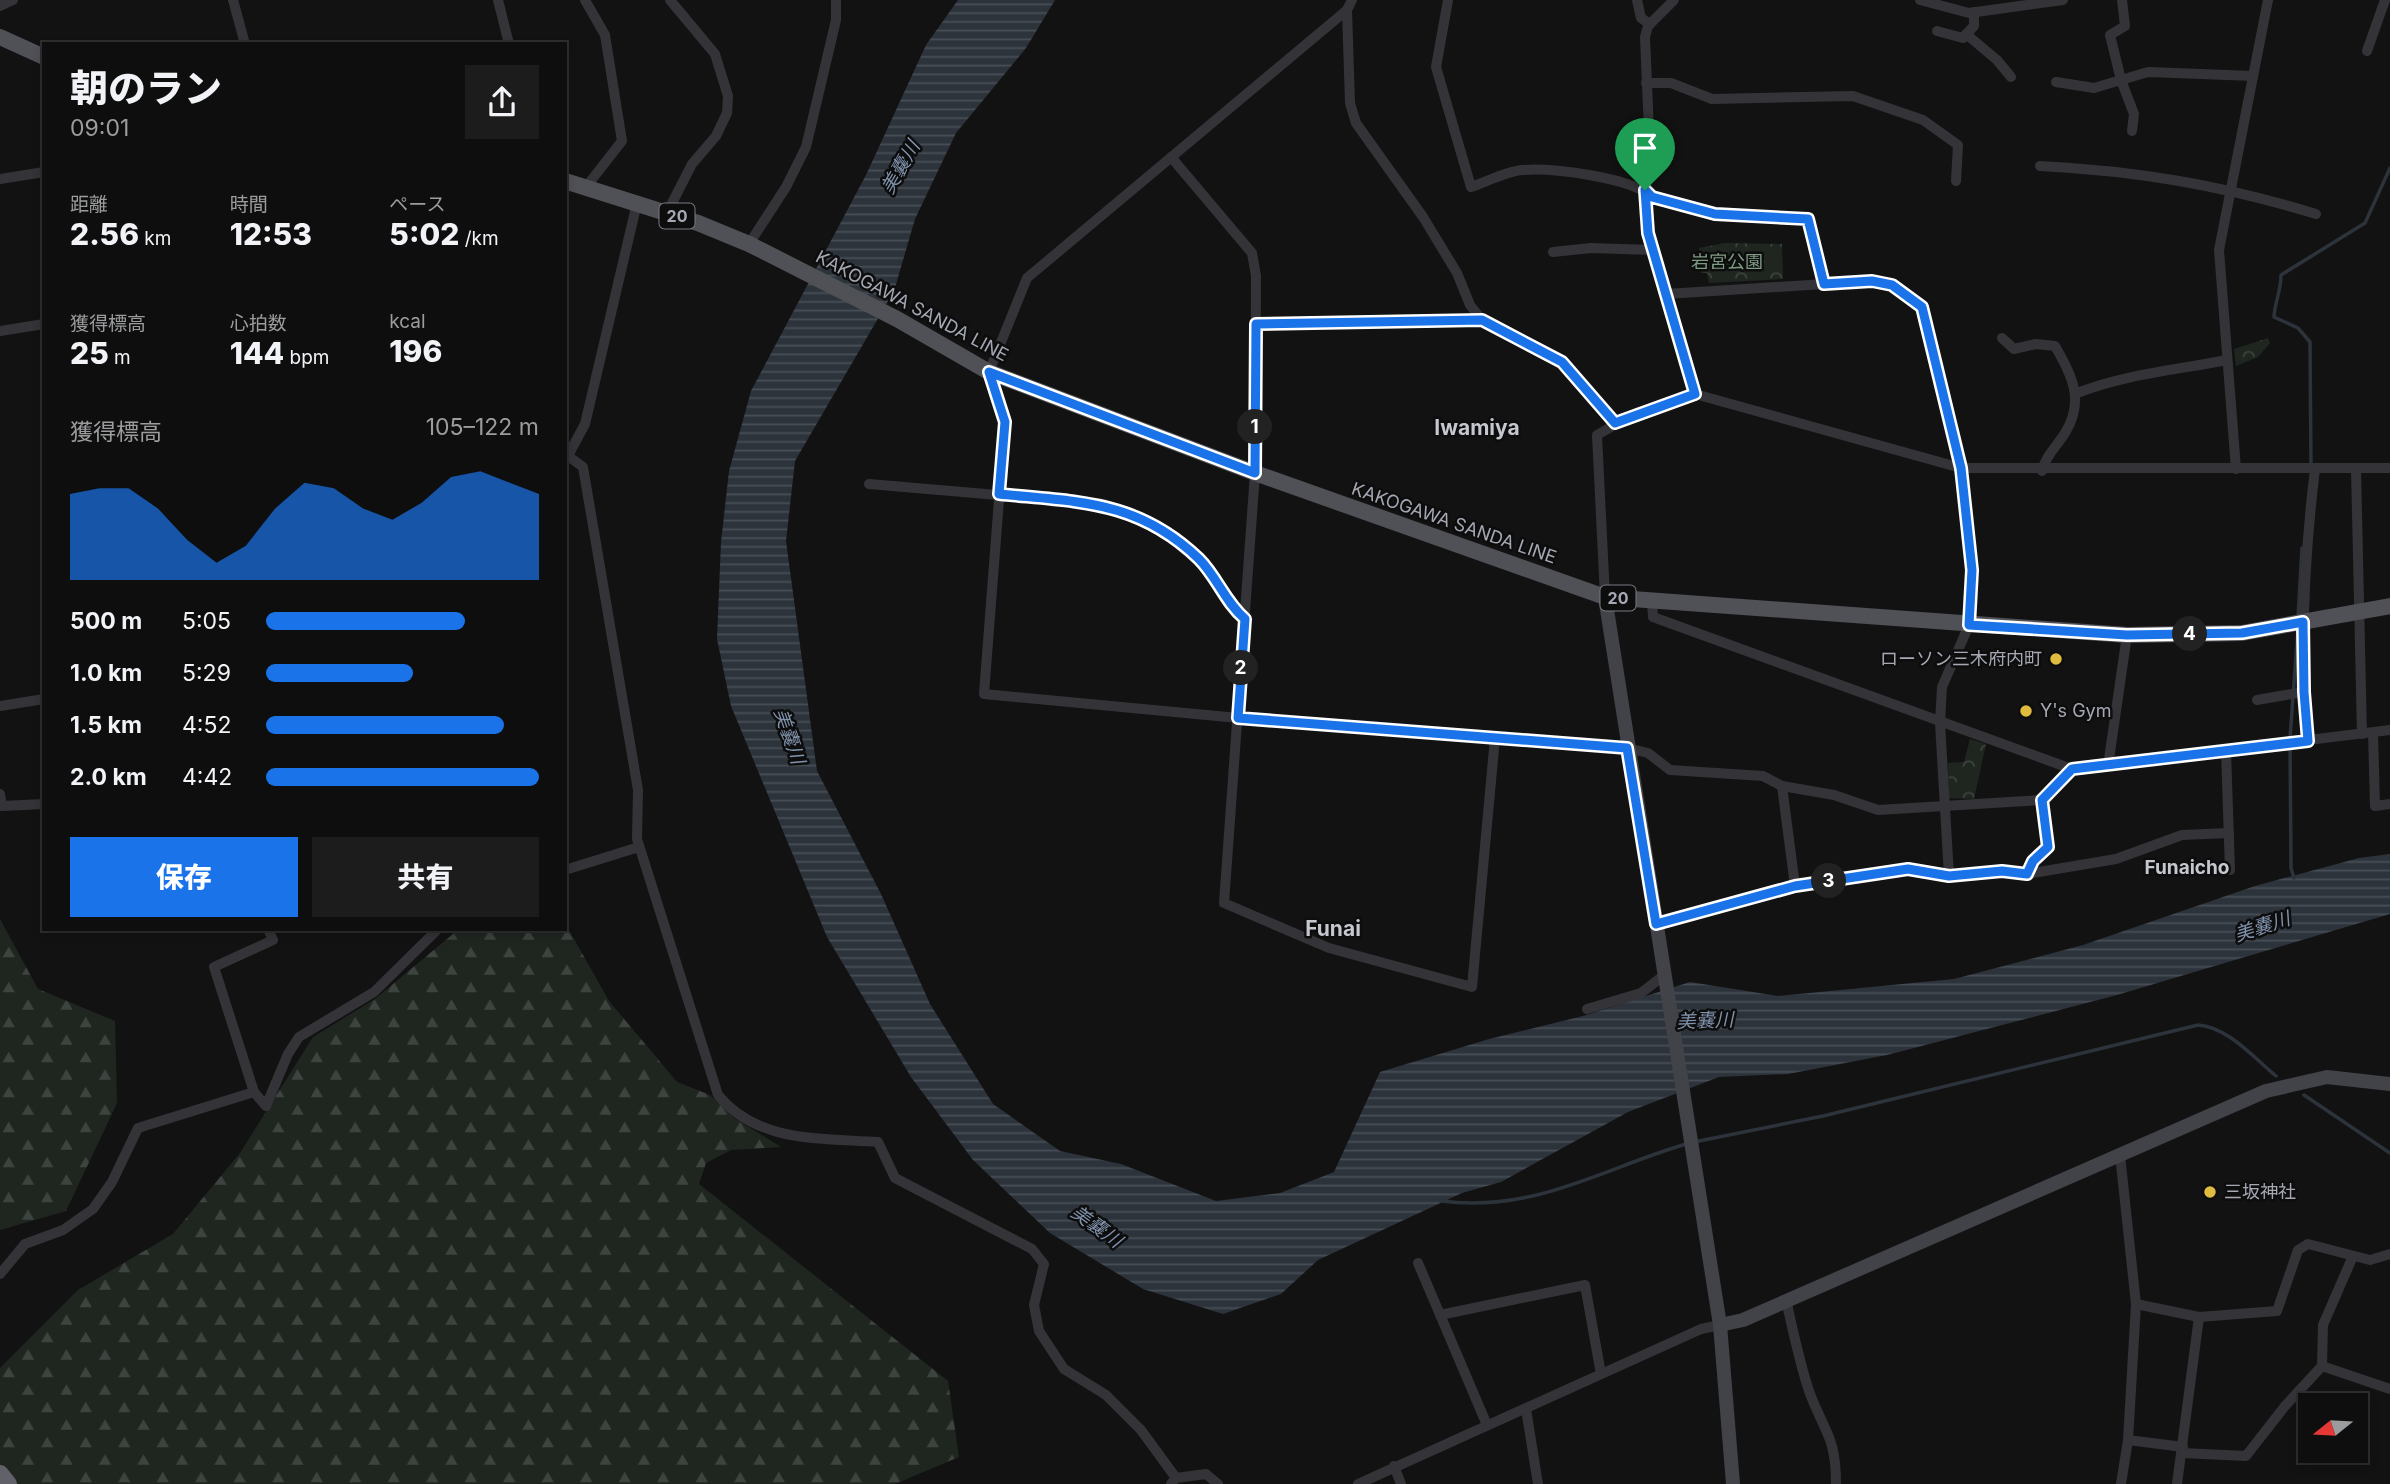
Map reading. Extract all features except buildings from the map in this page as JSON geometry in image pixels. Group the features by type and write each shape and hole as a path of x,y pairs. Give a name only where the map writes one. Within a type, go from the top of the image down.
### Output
{"highway":[{"path":"0,1474 8,1484"}],"main road":[{"path":"0,37 42,56"},
{"name":"KAKOGAWA SANDA LINE","path":"567,182 667,213 749,244 897,320 989,372 1255,473 1605,597 1652,603 2127,635 2242,633 2390,606"}],"street":[{"path":"0,6 13,0"},
{"path":"233,0 244,42"},
{"path":"498,0 508,42"},
{"path":"585,0 606,35 622,141 586,187"},
{"path":"667,213 692,164 716,136 727,113 728,96 715,54 670,0"},
{"path":"749,244 786,187 806,147 836,20 836,0"},
{"path":"1352,0 1347,10 1027,278 989,372 1005,422 984,694 1238,718 1627,748 1648,753 1670,770 1763,776 1782,786 1834,795 1878,810 2042,800 2072,769"},
{"path":"1448,0 1436,67 1471,187 1520,170 1557,171 1645,190 1652,197 1715,214 1808,219 1824,284"},
{"path":"1637,0 1641,18 1650,24"},
{"path":"1674,0 1650,24 1646,37 1649,131 1645,190 1648,233 1695,394"},
{"path":"1920,0 1972,13 2063,0"},
{"path":"1937,31 1963,37 1974,26 1972,0"},
{"path":"2122,0 2125,26 2110,35 2121,80 2134,114 2132,131"},
{"path":"2236,469 2219,250 2268,0"},
{"path":"2367,51 2385,0"},
{"path":"1347,10 1350,103 1356,123 1423,218 1457,273 1470,305 1482,320 1562,362 1615,423"},
{"path":"1966,34 1997,60 2011,77"},
{"path":"2056,82 2094,88 2148,72 2253,76"},
{"path":"1646,83 1671,83 1712,99 1853,96 1923,120 1958,145 1956,181"},
{"path":"1171,157 1252,253 1256,276 1255,473 1224,903 1329,948 1472,987 1495,738"},
{"path":"2040,166 2154,175 2231,189 2316,214"},
{"path":"0,179 42,172"},
{"path":"567,456 585,424 636,203"},
{"path":"1553,252 1591,248 1653,250"},
{"path":"1666,294 1872,281 1892,285 1922,307 1961,468 1972,570 1969,625 1942,687 1940,723 1949,876"},
{"path":"1256,324 1482,320"},
{"path":"0,331 42,324"},
{"path":"2002,338 2014,349 2036,344 2055,346 2071,373 2077,393 2067,431 2044,461 2042,471"},
{"path":"2077,393 2099,384 2167,369 2227,360"},
{"path":"1733,1484 1720,1325 1605,597 1597,435 1615,423 1695,394 1961,468 2042,471 2390,468"},
{"path":"567,459 583,467 638,790 639,847 718,1095 725,1104 765,1131 878,1142 895,1178 1032,1249 1044,1264 1034,1305 1039,1331 1064,1369 1106,1395 1141,1430 1173,1481 1206,1474 1219,1484"},
{"path":"2308,741 2303,622 2311,469"},
{"path":"2356,469 2357,612 2375,806 2390,804"},
{"path":"869,484 1104,505 1171,533 1202,562 1236,611 1245,619"},
{"path":"1652,603 1653,617 2072,769 2390,730"},
{"path":"2108,766 2127,635"},
{"path":"2257,700 2304,692"},
{"path":"0,706 42,699"},
{"path":"2226,751 2230,870"},
{"path":"1782,786 1795,886"},
{"path":"0,794 2,806 42,804"},
{"path":"2027,874 2033,861 2048,847 2042,800"},
{"path":"1656,924 1795,886 1908,869 1949,876 2002,871 2027,874 2116,859 2182,835 2229,833"},
{"path":"567,869 639,847"},
{"path":"269,931 272,940 214,967 254,1092 266,1106 288,1054 299,1037 374,992 436,931"},
{"path":"1587,1009 1641,993 1663,976"},
{"path":"1358,1484 1701,1329 1743,1320 2266,1091 2327,1077 2390,1084"},
{"path":"0,1274 25,1244 63,1230 82,1220 93,1209 111,1182 138,1128 254,1092"},
{"path":"2120,1155 2136,1304 2128,1440 2121,1484"},
{"path":"2136,1304 2199,1317 2277,1311 2298,1250 2308,1244 2370,1260 2390,1254"},
{"path":"2128,1440 2182,1450 2246,1456 2284,1406 2322,1366 2323,1325 2353,1256"},
{"path":"1418,1264 1487,1425"},
{"path":"1440,1315 1585,1285 1601,1374"},
{"path":"1786,1300 1810,1393 1831,1436 1836,1455 1836,1484"},
{"path":"2177,1484 2199,1317"},
{"path":"2322,1366 2390,1390"},
{"path":"1526,1409 1536,1484"},
{"path":"1394,1466 1401,1484"}],"green space":[{"name":"岩宮公園","path":"1725,243 1782,244 1783,279 1709,283 1707,273 1701,273 1699,248"},
{"path":"2268,338 2270,343 2258,357 2236,366 2234,349"},
{"path":"1970,739 1986,744 1974,799 1949,798 1948,763 1964,762"},
{"path":"0,919 38,989 115,1021 117,1103 66,1211 0,1230"},
{"path":"567,927 609,1001 677,1082 710,1095 734,1118 781,1147 731,1150 706,1163 699,1184 948,1381 959,1457 895,1484 0,1484 0,1368 78,1290 173,1234 240,1153 313,1037 375,999 457,931 567,931"}],"water":[{"name":"美嚢川","path":"958,0 1055,0 1026,48 956,133 915,219 894,291 795,461 786,541 817,771 881,894 930,1004 993,1104 1060,1151 1121,1164 1216,1201 1280,1193 1334,1172 1380,1072 1489,1039 1583,1016 1690,982 1778,996 1954,979 2083,945 2255,886 2359,858 2390,854 2390,914 2117,995 1887,1055 1788,1074 1719,1077 1628,1112 1501,1182 1462,1193 1318,1260 1281,1294 1223,1314 1143,1289 1050,1233 973,1160 911,1077 827,937 731,706 717,639 721,542 729,471 751,391 866,175 926,45"}],"waterway":[{"path":"2311,467 2310,342 2298,328 2274,317 2281,275 2365,223 2390,168"},
{"path":"2298,617 2302,548"},
{"path":"2294,878 2291,868 2290,738 2298,628"},
{"path":"1694,1142 1823,1116 2198,1025 2220,1031 2230,1037 2276,1076"},
{"path":"2304,1095 2390,1153"},
{"path":"1441,1201 1475,1203 1507,1201 1537,1195 1686,1144"}],"place":[{"name":"ローソン三木府内町","path":"2056,659"},
{"name":"Y's Gym","path":"2026,711"},
{"name":"三坂神社","path":"2210,1192"}],"district":[{"name":"Iwamiya","path":"1477,428"},
{"name":"Funaicho","path":"2187,867"},
{"name":"Funai","path":"1333,929"}],"route":[{"path":"1645,190 1652,197 1715,214 1808,219 1824,284 1872,281 1892,285 1922,307 1961,468 1972,570 1969,625 2127,635 2242,633 2303,622 2302,663 2308,741 2072,769 2042,800 2048,847 2033,861 2027,874 2002,871 1949,876 1908,869 1795,886 1656,924 1627,748 1238,718 1245,619 1236,611 1202,562 1171,533 1123,510 1104,505 999,494 1005,422 989,372 1255,473 1256,324 1482,320 1562,362 1615,423 1636,413 1695,394 1648,233 1645,190"}]}
